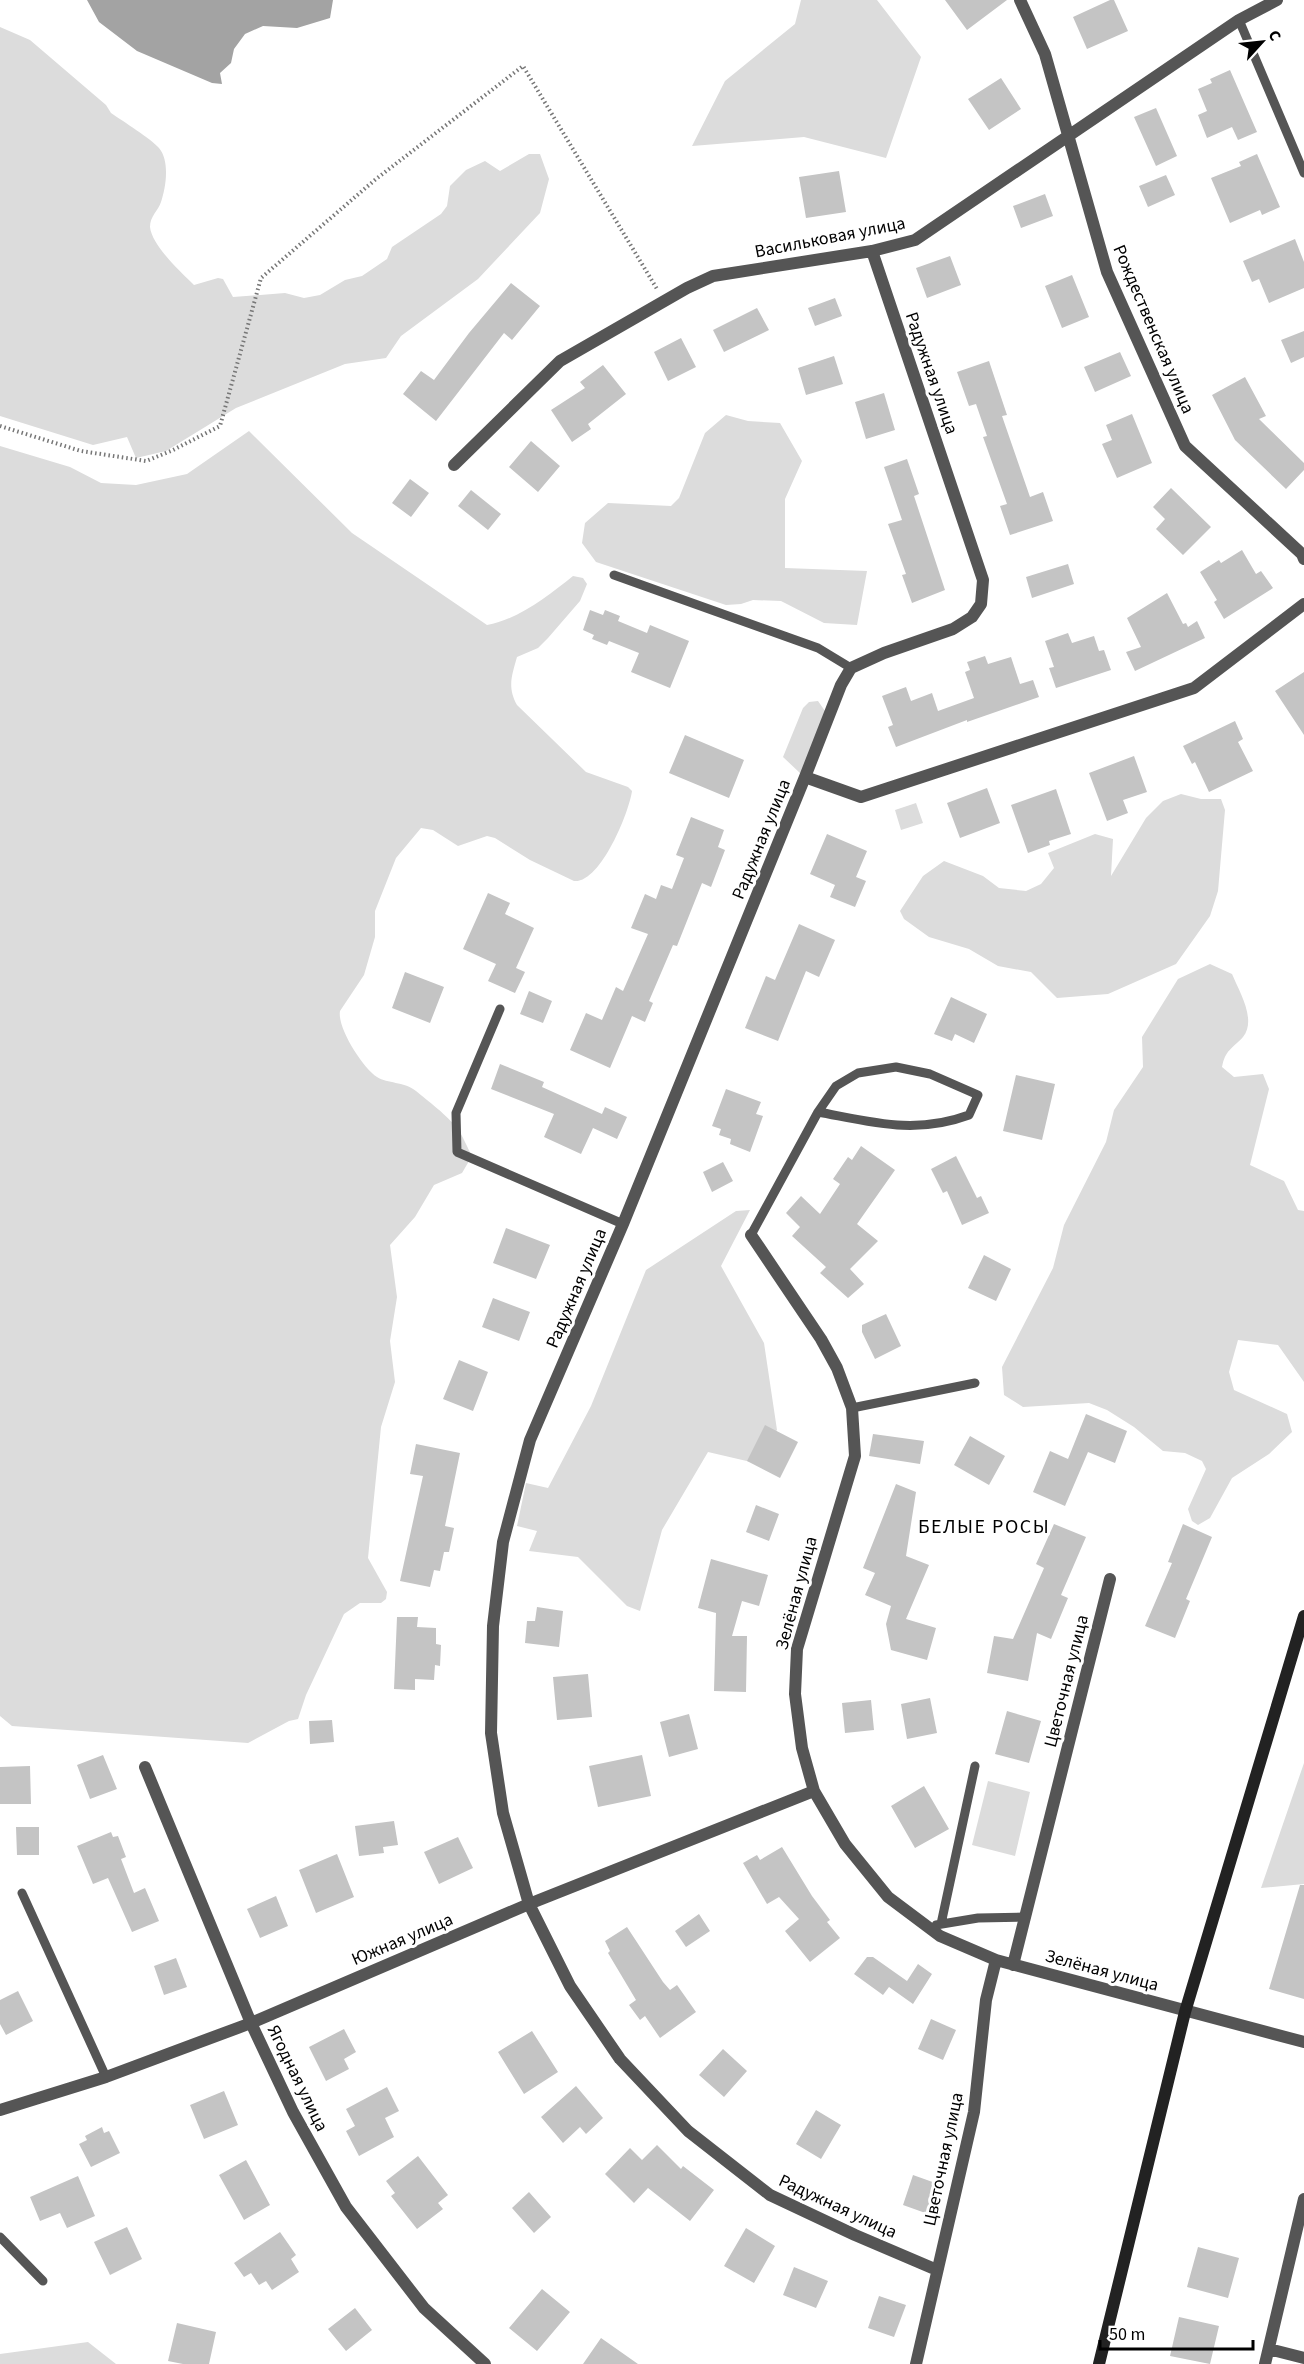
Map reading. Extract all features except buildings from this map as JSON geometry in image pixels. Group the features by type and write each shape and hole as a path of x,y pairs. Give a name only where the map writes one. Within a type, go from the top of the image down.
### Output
{"main road":[{"path":"1099,2364 1185,2012 1304,1616"}],"street":[{"name":"Рождественская улица","path":"1020,0 1045,54 1107,272 1185,446 1302,554 1304,559"},
{"name":"Васильковая улица","path":"454,465 560,361 664,301 713,276 872,251 915,240 1239,20 1277,0"},
{"name":"Радужная улица","path":"872,251 983,580 981,604 972,617 953,629 884,653 851,668 841,685 623,1224 530,1440 503,1542 493,1626 492,1733 503,1813 529,1904 570,1986 620,2059 688,2131 770,2195 937,2270"},
{"path":"805,777 861,797 1194,688 1304,604"},
{"name":"Зелёная улица","path":"751,1235 821,1339 837,1368 852,1408 855,1456 797,1649 795,1694 802,1748 814,1791 845,1845 888,1897 940,1935 996,1960 1304,2042"},
{"name":"Цветочная улица","path":"1013,1965 1110,1579"},
{"name":"Ягодная улица","path":"145,1767 251,2023 293,2112 346,2206 424,2308 485,2364"},
{"name":"Южная улица","path":"0,2110 106,2077 251,2023 529,1904 814,1791"},
{"name":"Цветочная улица","path":"916,2364 974,2112 986,2000 996,1960"},
{"path":"1265,2364 1304,2199"},
{"path":"1269,2349 1304,2358"}],"lane":[{"path":"1239,20 1304,173"},
{"path":"614,575 818,648 851,668"},
{"path":"500,1009 456,1113 457,1152 623,1224"},
{"path":"751,1235 818,1112 836,1086 858,1073 896,1067 930,1074 978,1095 969,1115 945,1124 914,1126 880,1124 818,1112"},
{"path":"852,1408 975,1383"},
{"path":"941,1924 975,1766"},
{"path":"22,1893 106,2077"},
{"path":"927,1926 978,1918 1025,1917"},
{"path":"0,2237 43,2281"}],"path":[{"path":"0,426 81,451 146,461 220,426 261,279 376,179 523,66 664,301"}],"shaded area":[{"path":"87,0 333,0 330,18 297,28 263,26 245,34 234,49 231,63 220,73 222,84 212,83 137,51 99,22"},
{"path":"801,0 877,0 921,57 886,158 804,137 692,146 725,81 795,24"},
{"path":"0,27 30,40 106,105 111,113 159,148 165,160 165,182 161,202 151,220 150,227 161,250 194,285 218,278 223,279 233,297 285,293 304,298 320,295 345,280 362,276 387,259 392,247 441,214 447,206 450,186 466,170 485,161 500,171 529,154 540,154 549,179 540,213 478,279 401,336 386,358 345,364 236,408 166,451 136,458 127,437 93,445 0,416"},
{"path":"726,415 748,421 780,423 802,461 785,499 785,568 867,571 857,625 824,623 781,601 753,600 726,605 596,562 582,543 585,523 608,503 671,506 679,498 705,433"},
{"path":"249,431 352,533 487,625 522,612 573,576 583,578 587,584 580,601 538,648 517,657 511,681 512,692 517,705 586,772 628,787 632,791 619,830 603,860 584,879 574,881 530,860 495,838 487,836 458,846 433,830 421,828 396,858 375,911 375,937 364,975 340,1011 343,1027 352,1047 371,1072 381,1079 411,1088 437,1108 457,1128 472,1156 462,1173 434,1185 415,1217 390,1245 397,1297 390,1341 395,1382 381,1427 368,1558 387,1592 386,1599 381,1603 360,1603 344,1614 306,1695 298,1719 289,1721 248,1743 12,1726 0,1716 0,446 70,467 101,483 136,485 187,474"},
{"path":"818,701 825,711 801,774 783,757 803,708 809,702"},
{"path":"1181,794 1201,799 1221,799 1225,810 1218,891 1210,916 1176,964 1108,994 1057,998 1031,972 998,966 969,949 929,937 904,919 900,911 923,876 944,861 983,876 999,888 1026,891 1041,884 1054,868 1048,853 1095,834 1113,839 1111,876 1146,818 1163,801"},
{"path":"916,803 923,823 901,830 895,810"},
{"path":"1210,964 1232,974 1248,1014 1247,1030 1227,1053 1222,1067 1234,1077 1263,1074 1269,1089 1250,1165 1284,1181 1298,1210 1304,1211 1304,1382 1278,1345 1238,1340 1229,1372 1234,1390 1287,1414 1292,1432 1269,1454 1232,1478 1210,1518 1198,1525 1192,1521 1188,1509 1206,1469 1202,1461 1185,1453 1163,1451 1134,1427 1107,1410 1089,1403 1023,1407 1004,1395 1002,1367 1053,1268 1064,1225 1106,1142 1114,1110 1143,1067 1142,1037 1178,979"},
{"path":"750,1210 721,1266 764,1343 777,1430 751,1462 708,1452 662,1530 640,1611 627,1606 578,1557 529,1551 537,1531 517,1526 526,1483 548,1488 591,1406 646,1270 736,1211"},
{"path":"1304,1763 1304,1884 1261,1888"},
{"path":"988,1781 1030,1792 1015,1856 972,1845"},
{"path":"88,2342 116,2364 0,2364 0,2354"}],"district":[{"name":"БЕЛЫЕ РОСЫ","path":"984,1526"}]}
